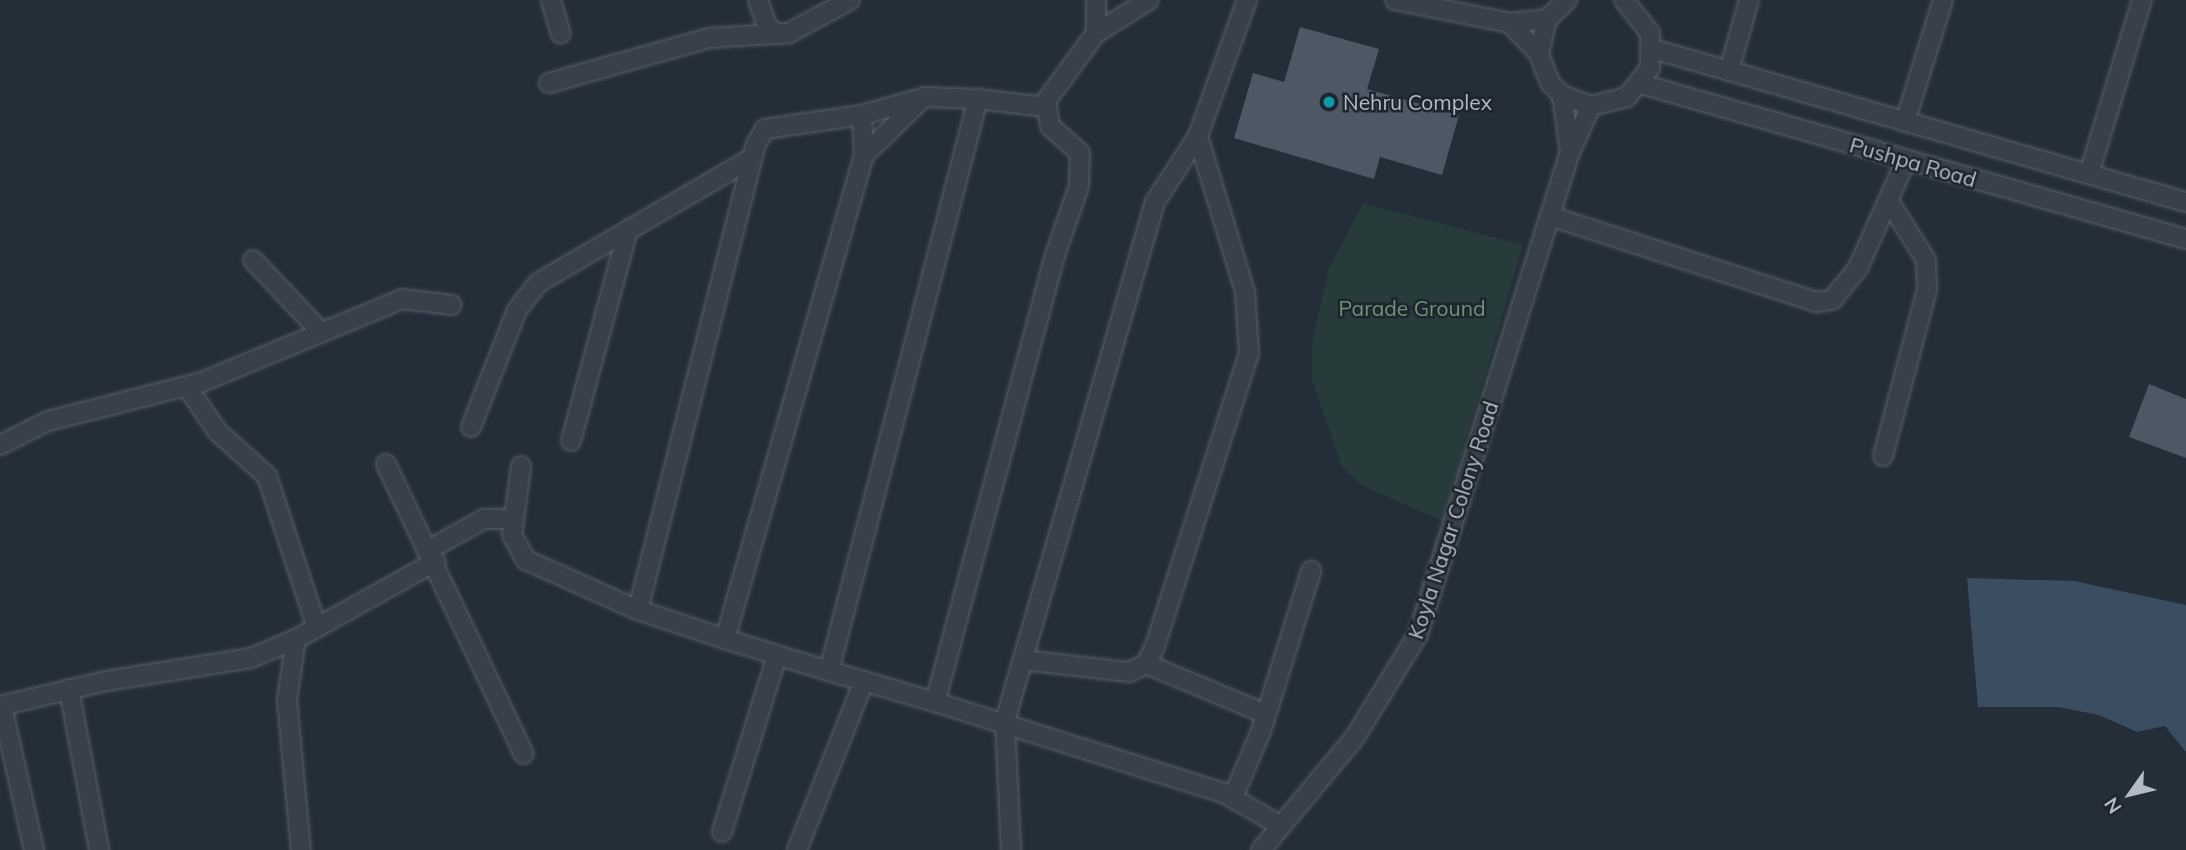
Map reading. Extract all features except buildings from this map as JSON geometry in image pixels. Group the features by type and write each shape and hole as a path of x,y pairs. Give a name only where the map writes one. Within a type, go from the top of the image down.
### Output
{"street":[{"path":"551,0 561,34"},
{"path":"758,0 767,26 789,33"},
{"path":"549,83 709,38 789,33 850,0"},
{"path":"1096,0 1096,33"},
{"path":"935,702 1051,268 1080,186 1080,153 1050,126 1046,107 1058,80 1096,33 1149,0"},
{"path":"1011,850 1005,721 1155,202 1199,136 1247,0"},
{"path":"1395,0 1510,23 1547,19"},
{"path":"1539,54 1547,19 1567,0"},
{"path":"1510,23 1539,54 1550,83 1562,95 1591,106 1627,97 1641,84 1653,49 1643,18 1624,0"},
{"path":"1729,71 1749,0"},
{"path":"1905,121 1943,0"},
{"path":"2088,174 2143,0"},
{"name":"Pushpa Road","path":"1653,49 2186,202"},
{"name":"Pushpa Road","path":"1641,84 2186,239"},
{"path":"1562,95 1570,152"},
{"path":"638,610 752,158 765,129 862,115 924,97 978,99 1046,107"},
{"path":"864,155 924,97"},
{"path":"829,671 978,99"},
{"name":"Koyla Nagar Colony Road","path":"1261,850 1355,737 1418,634 1570,152 1591,106"},
{"path":"725,639 864,155 862,115"},
{"path":"1146,663 1249,354 1245,292 1199,136"},
{"path":"471,427 525,295 628,230 752,158"},
{"path":"1550,216 1817,302 1832,300 1845,288 1906,160"},
{"path":"1883,456 1927,290 1926,260 1888,200"},
{"path":"571,441 628,230"},
{"path":"253,260 319,330"},
{"path":"0,445 48,421 187,387 319,330 402,299 452,305"},
{"path":"187,387 218,432 267,476 317,628"},
{"path":"386,464 433,555 524,754"},
{"path":"521,466 511,519 512,535 526,560 638,610 829,671 1005,721 1233,797 1281,826"},
{"path":"34,850 1,706 69,689 251,658 317,628 433,555 484,519 511,519"},
{"path":"1233,797 1266,714 1311,571"},
{"path":"296,639 287,701 301,850"},
{"path":"722,832 777,655"},
{"path":"1023,660 1107,673 1146,663 1266,714"},
{"path":"797,850 864,681"},
{"path":"69,689 99,850"}],"green space":[{"name":"Parade Ground","path":"1363,203 1523,245 1442,521 1361,485 1342,467 1312,380 1312,343 1329,268"}],"water":[{"path":"1967,578 2074,581 2186,605 2186,752 2165,726 2137,732 2099,715 2058,707 1978,707"}],"place":[{"name":"Nehru Complex","path":"1329,102"}]}
